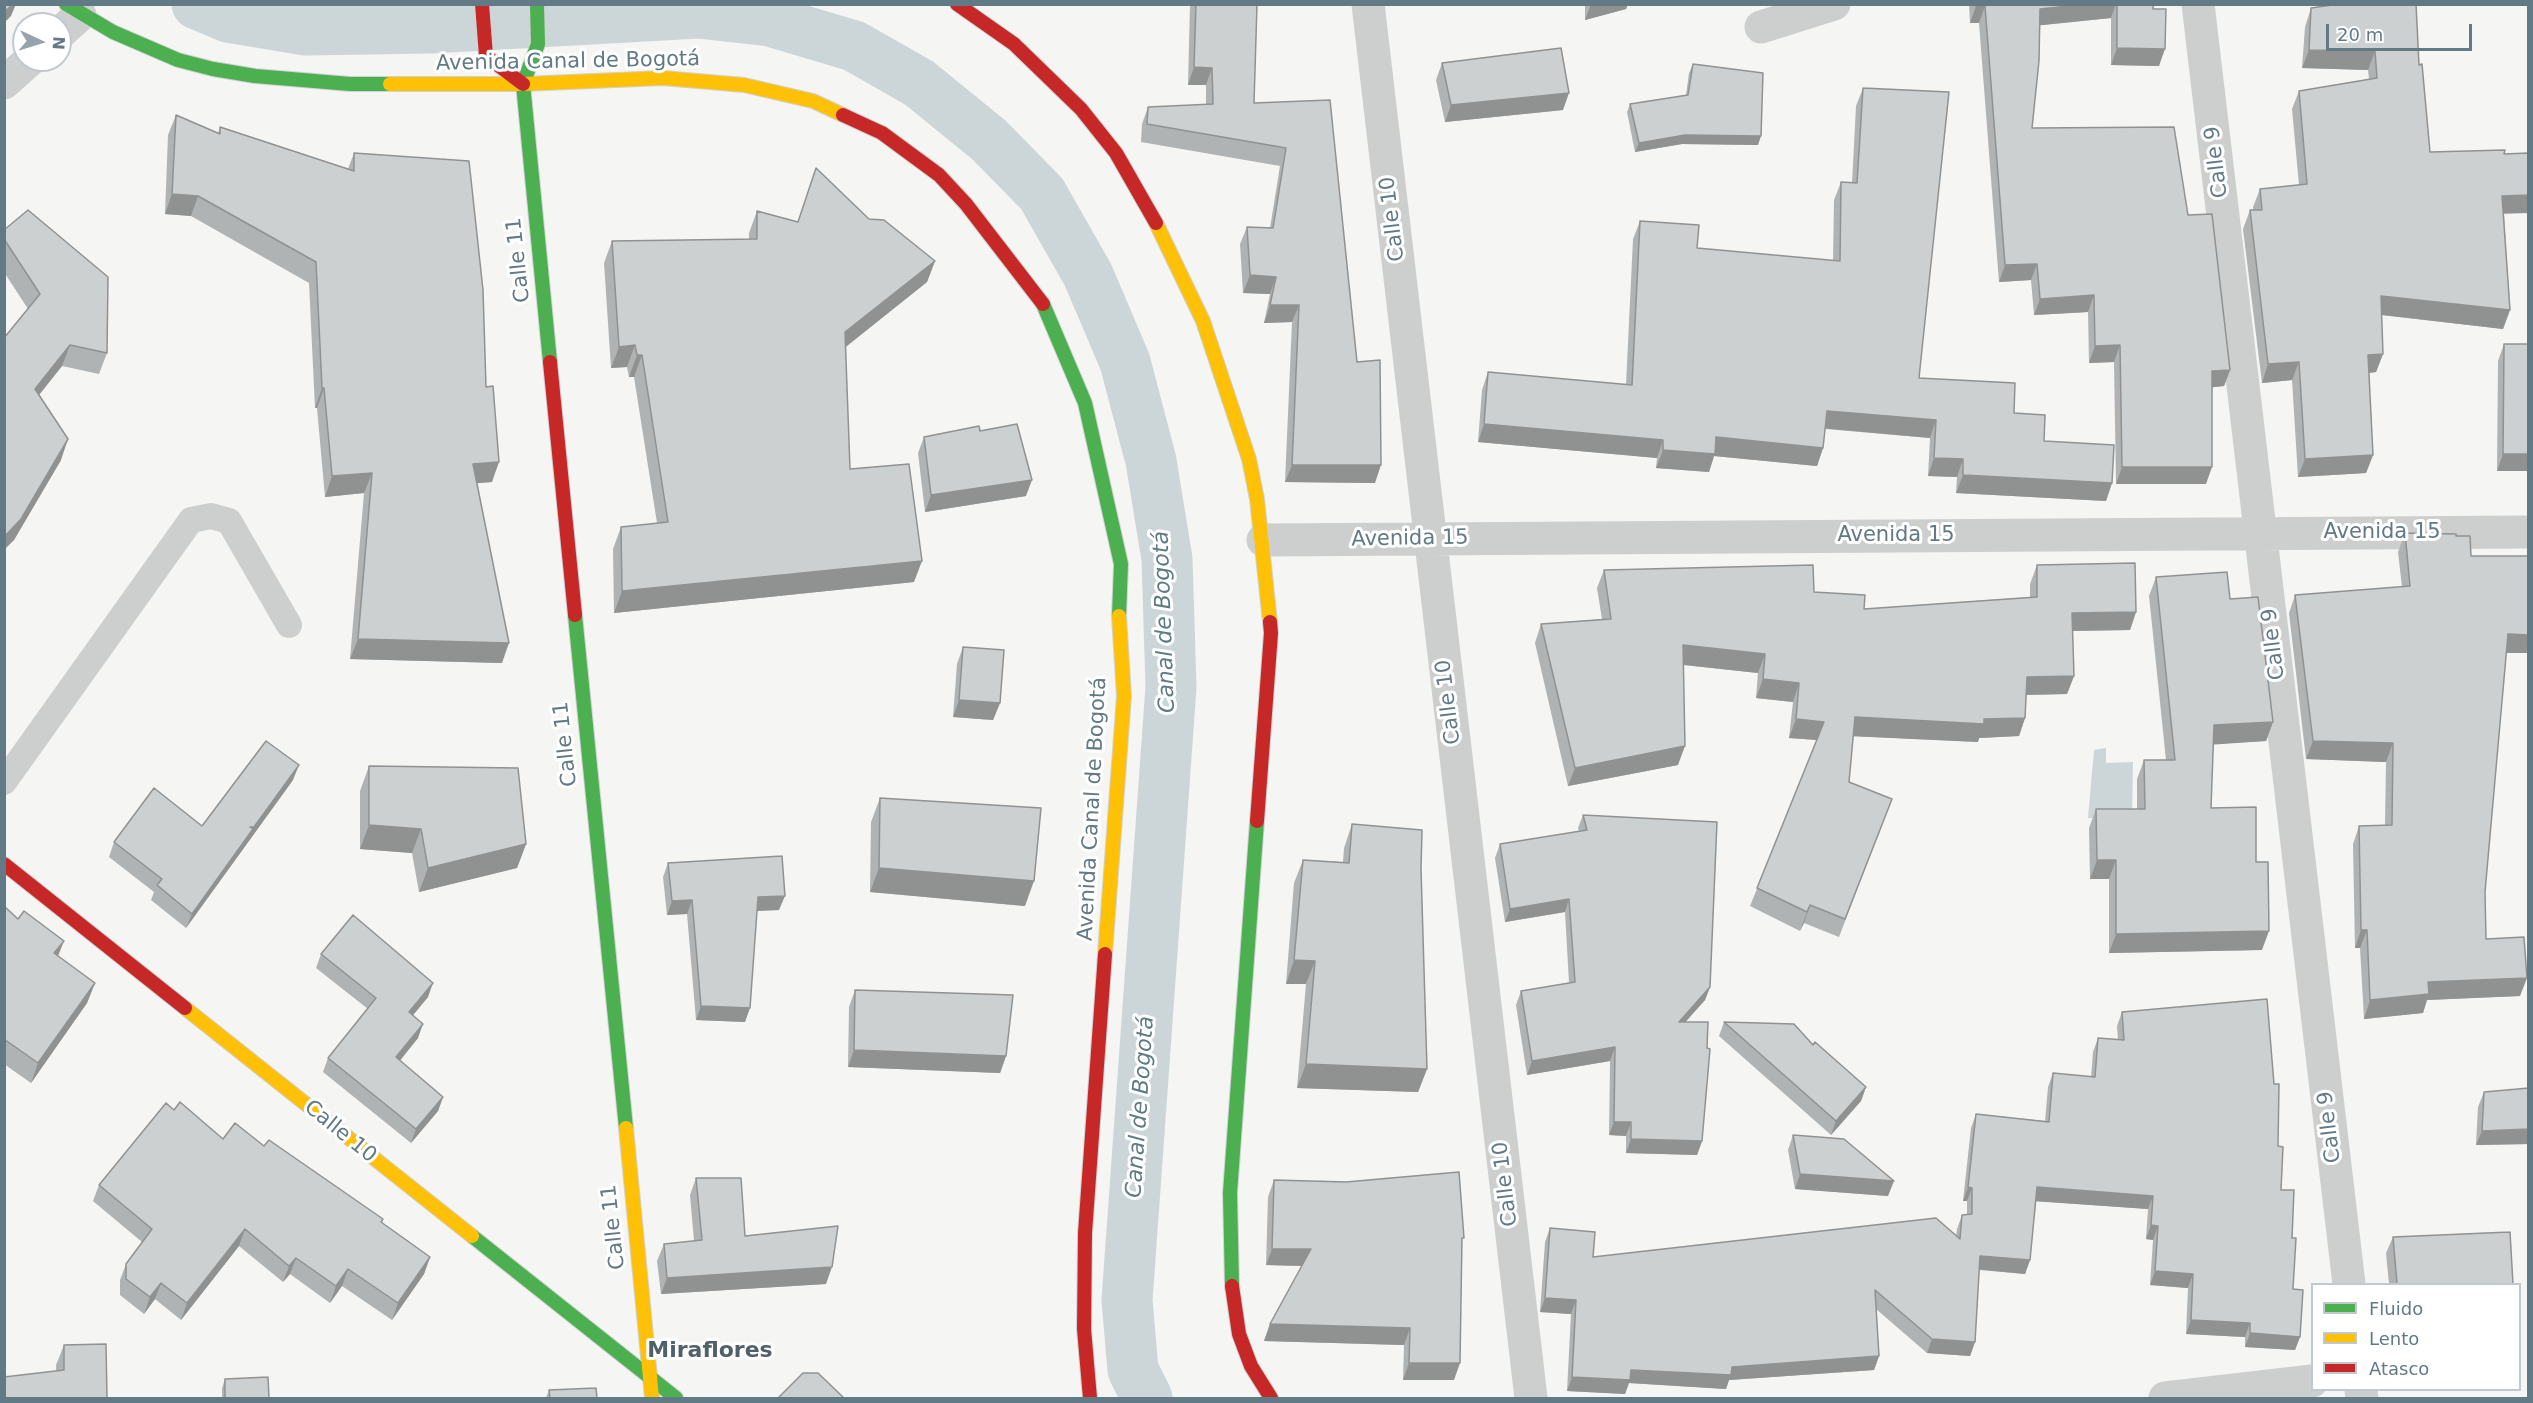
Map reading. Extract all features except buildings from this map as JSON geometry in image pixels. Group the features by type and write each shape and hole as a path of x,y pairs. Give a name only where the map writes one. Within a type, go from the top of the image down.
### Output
{"main road":[{"path":"482,4 486,56 523,84"},
{"name":"Calle 11","path":"537,4 538,44 523,84 652,1398"},
{"path":"957,4 1014,45 1082,109 1116,153 1167,242 1203,321 1249,459 1263,540 1271,633 1230,1193 1232,1285 1239,1334 1251,1366 1267,1395 1271,1398"},
{"name":"Avenida Canal de Bogotá","path":"72,18 178,60 255,76 350,84 523,84 663,78 699,80 782,92 813,101 882,133 939,175 966,204 1047,310 1085,403 1121,564 1119,619 1124,696 1085,1233 1084,1329 1090,1398"},
{"name":"Calle 10","path":"4,864 676,1398"}],"street":[{"name":"Calle 10","path":"1368,4 1531,1398"},
{"path":"1761,27 1834,4"},
{"name":"Calle 9","path":"2198,4 2349,1283"},
{"path":"4,83 16,72"},
{"name":"Avenida 15","path":"1263,540 2529,532"},
{"path":"2165,1398 2311,1381"}],"lane":[{"path":"4,782 192,520 211,516 229,521 289,625"}],"shaded area":[{"path":"2106,748 2106,763 2133,762 2132,819 2088,818 2094,750"}],"waterway":[{"name":"Canal de Bogotá","path":"197,4 228,17 306,30 430,28 698,13 770,21 854,46 919,83 989,140 1042,194 1088,275 1125,362 1151,461 1167,559 1171,687 1127,1300 1133,1370 1147,1398"}],"traffic: fast":[{"path":"66,4 113,32 178,60 213,69 255,76 350,84 390,84"},
{"path":"537,4 538,44 523,84 550,362"},
{"path":"1043,304 1085,403 1121,564 1119,616"},
{"path":"575,615 626,1128"},
{"path":"1232,1286 1230,1193 1257,821"},
{"path":"472,1236 676,1398"}],"traffic: slow":[{"path":"390,84 523,84 663,78 744,85 813,101 843,115"},
{"path":"1156,223 1203,321 1249,459 1257,499 1270,622"},
{"path":"1105,954 1124,696 1119,616"},
{"path":"185,1008 472,1236"},
{"path":"626,1128 652,1398"}],"traffic: jam":[{"path":"482,4 486,56 523,84"},
{"path":"957,4 1014,44 1081,109 1116,153 1156,223"},
{"path":"843,115 882,133 939,175 966,204 1043,304"},
{"path":"550,362 575,615"},
{"path":"1257,821 1270,622"},
{"path":"4,864 185,1008"},
{"path":"1090,1398 1084,1329 1085,1233 1105,954"},
{"path":"1232,1286 1239,1334 1251,1366 1271,1398"}],"district":[{"name":"Miraflores","path":"710,1351"}]}
